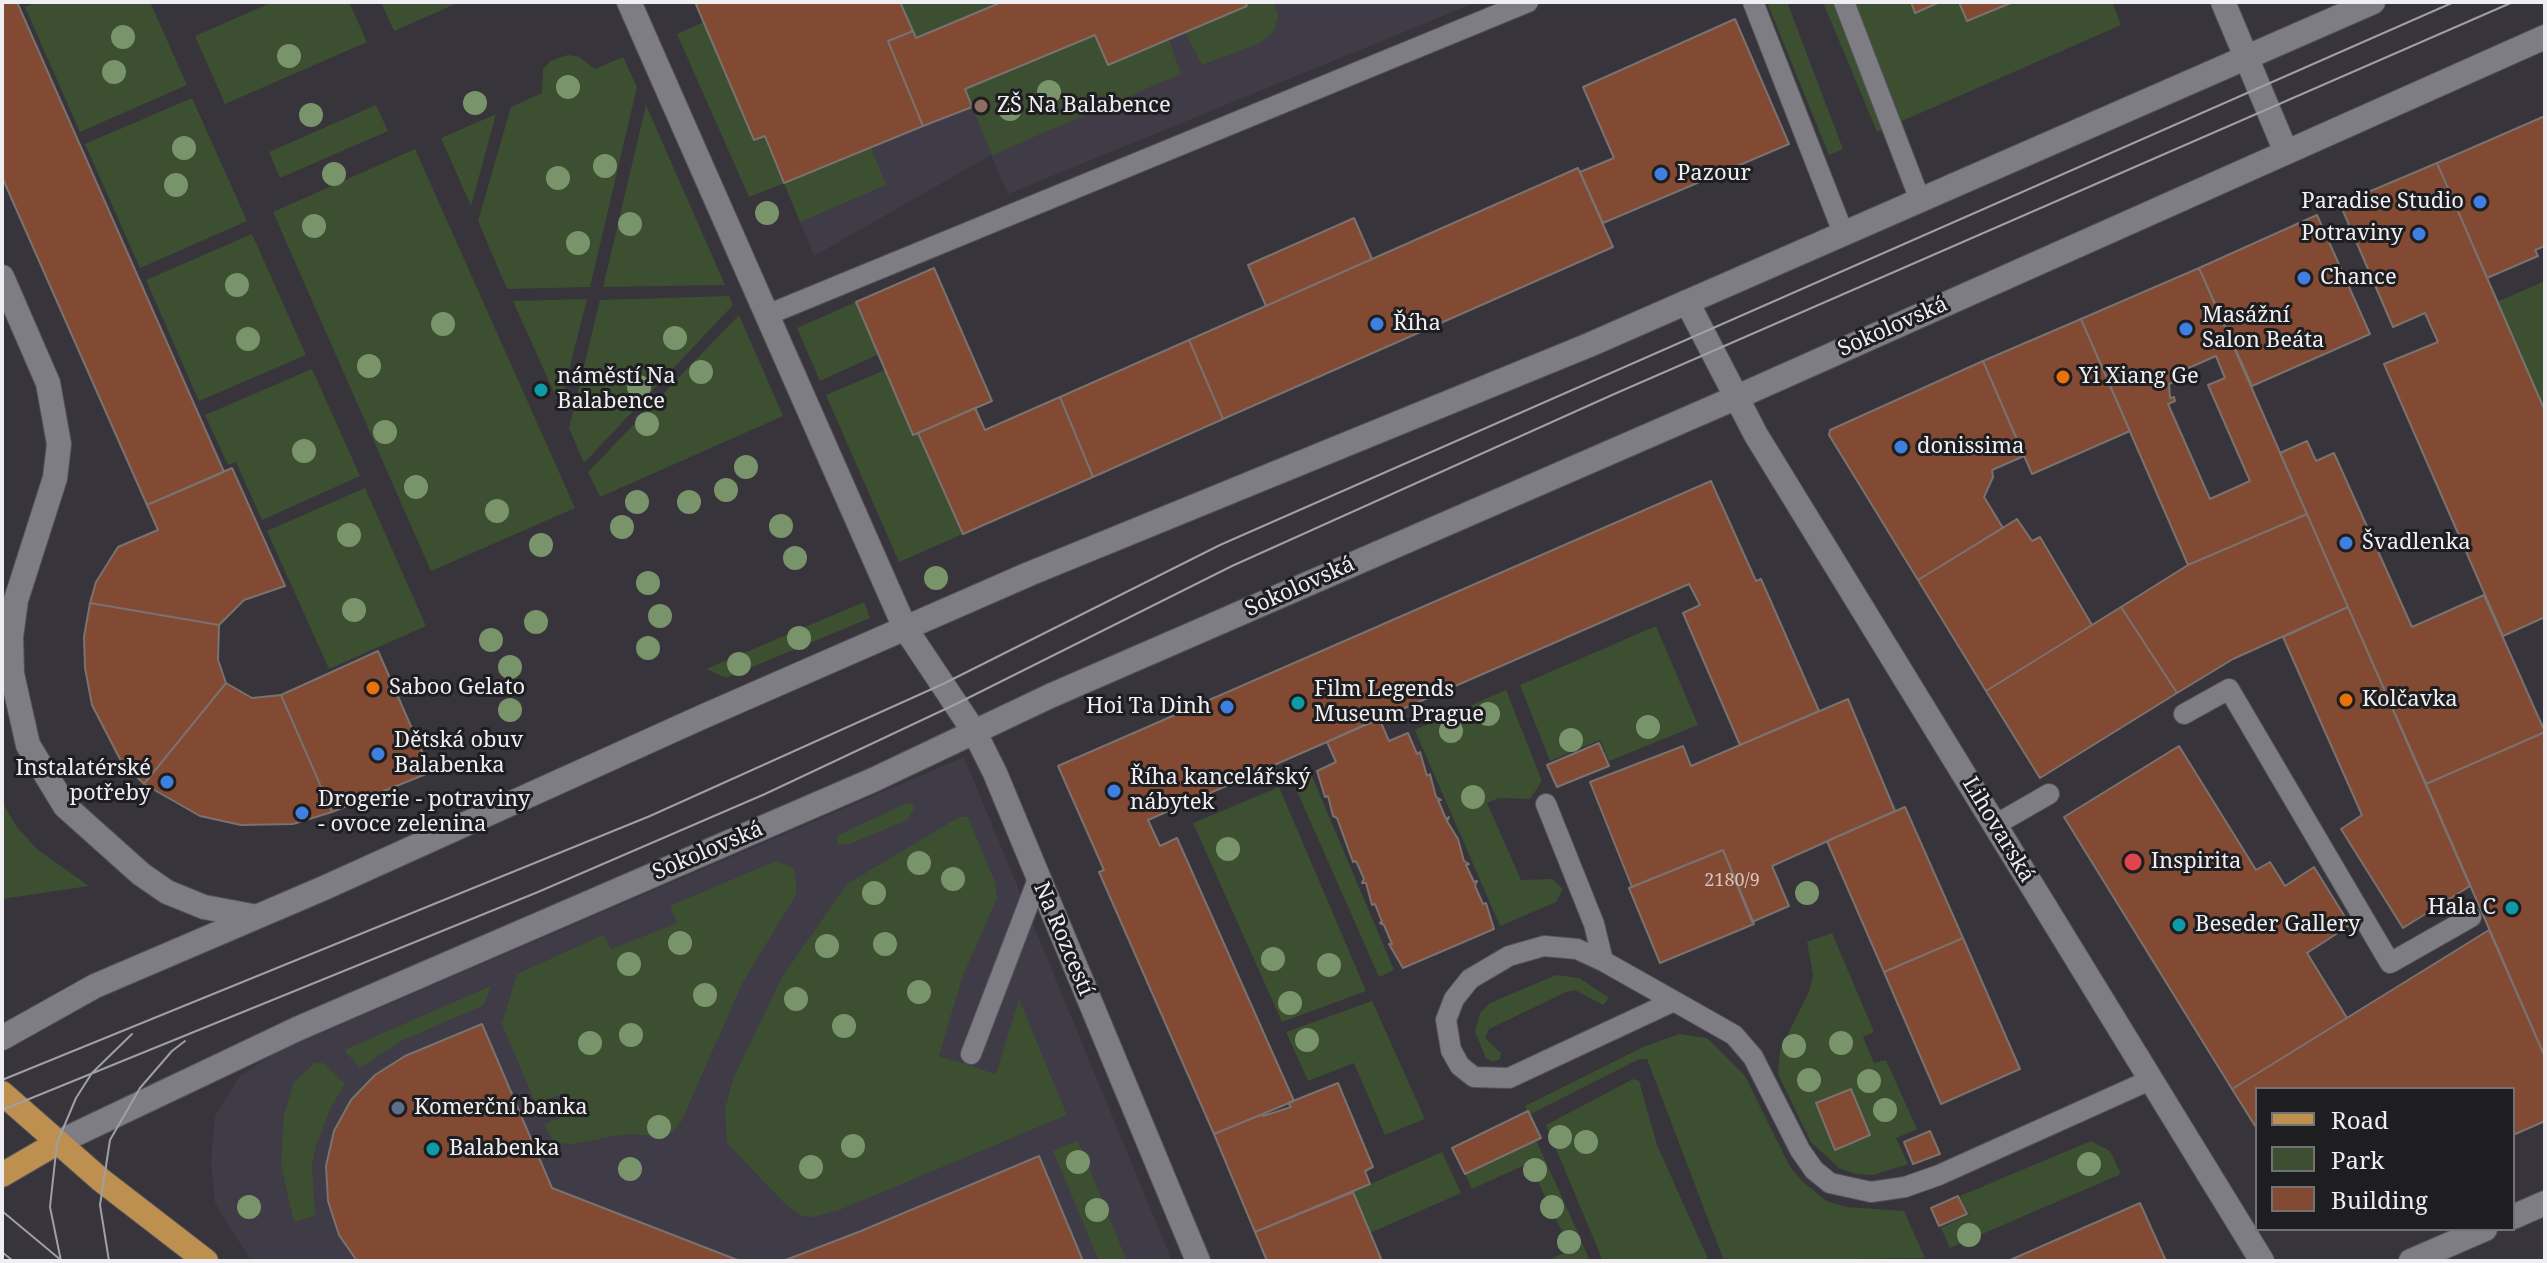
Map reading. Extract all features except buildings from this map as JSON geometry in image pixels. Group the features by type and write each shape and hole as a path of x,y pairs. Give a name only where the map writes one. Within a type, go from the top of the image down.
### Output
{"main road":[{"path":"629,2 905,628"},
{"path":"2223,2 2286,152"},
{"path":"2,1038 95,986 252,916 324,888 905,628 1687,302 2373,2"},
{"name":"Sokolovská","path":"57,1143 297,1029 1735,398 2545,37"},
{"path":"2,277 48,383 59,444 55,478 16,600 11,637 12,674 28,745 65,806 141,874 167,892 204,907 252,916"},
{"name":"Lihovarská","path":"1687,302 1735,398 2262,1261"},
{"name":"Na Rozcestí","path":"905,628 975,733 1198,1261"},
{"path":"2,1093 57,1143 206,1261"},
{"path":"2,1175 57,1143"},
{"path":"2515,1216 2545,1203"},
{"path":"2411,1261 2480,1231"}],"lane":[{"path":"767,315 1528,2"},
{"path":"1753,2 1844,235"},
{"path":"1844,2 1920,200"},
{"path":"2184,714 2229,689 2390,963 2471,917"},
{"path":"1995,825 2049,794"},
{"path":"1546,804 1594,924 1603,961"},
{"path":"971,1054 1038,879"},
{"path":"1674,1001 1509,1078 1474,1077 1460,1066 1451,1050 1446,1020 1454,999 1470,979 1509,956 1544,946 1577,949 1603,961 1674,1001 1734,1035 1753,1057 1800,1150 1822,1176 1847,1189 1871,1192 1905,1187 2150,1080"}],"shaded area":[{"name":"ZŠ Na Balabence","path":"695,2 1477,2 1008,194 991,155 814,256 765,136 754,140"},
{"path":"964,757 1172,1261 251,1261 215,1203 211,1162 215,1116 239,1077 275,1053"}],"green space":[{"path":"37,2 150,2 187,85 80,132 25,7"},
{"path":"273,2 349,2 367,42 225,104 195,36"},
{"path":"381,2 460,2 394,31"},
{"path":"900,2 1002,2 916,38"},
{"path":"1245,2 1274,2 1278,16 1273,33 1258,44 1202,65 1186,33 1247,7"},
{"path":"1767,2 1787,2 1843,149 1829,155"},
{"path":"1823,2 1911,2 1915,13 1940,2 1959,2 1968,21 2013,2 2112,2 2121,25 1877,132"},
{"path":"704,22 753,140 765,136 784,183 749,197 677,34"},
{"path":"1095,35 1108,65 1169,40 1181,74 992,155 965,89"},
{"path":"568,55 579,57 595,69 623,57 637,87 590,287 507,289 478,221 511,107 542,93 543,70 550,61"},
{"path":"192,98 247,221 140,268 85,144"},
{"path":"376,105 388,131 280,178 269,152"},
{"path":"646,105 725,285 603,287"},
{"path":"496,114 471,206 441,138"},
{"path":"871,148 886,185 800,222 784,183"},
{"path":"415,149 575,508 431,571 273,212"},
{"path":"252,234 306,355 199,401 146,280"},
{"path":"2545,281 2545,411 2497,302"},
{"path":"729,296 733,305 584,463 569,428 600,300"},
{"path":"587,299 560,406 513,301"},
{"path":"856,302 879,354 820,381 797,328"},
{"path":"739,315 783,416 600,497 588,472"},
{"path":"312,369 360,476 262,520 236,462 228,465 205,415"},
{"path":"885,370 913,435 918,433 963,534 899,562 826,395"},
{"path":"365,488 426,626 329,669 267,531"},
{"path":"864,602 870,618 726,678 706,669"},
{"path":"1656,626 1698,725 1609,761 1600,740 1550,761 1520,685"},
{"path":"1506,690 1542,781 1530,799 1499,798 1487,803 1521,880 1552,879 1563,889 1556,902 1500,926 1415,730"},
{"path":"1311,774 1394,970 1379,977 1293,782"},
{"path":"1279,787 1366,991 1282,1022 1193,823"},
{"path":"2,802 17,827 37,849 89,886 2,899"},
{"path":"905,804 913,804 914,809 907,820 850,844 837,844 838,835"},
{"path":"959,817 968,817 995,882 997,898 962,978 939,1056 996,1074 1019,999 1067,1115 842,1209 813,1217 802,1216 786,1205 727,1143 725,1110 733,1079 782,977 847,884"},
{"path":"776,861 794,868 797,893 742,984 681,1122 672,1132 659,1136 625,1134 573,1144 555,1143 544,1125 575,1111 567,1092 536,1104 502,1024 517,974 603,935 611,949 677,923 670,906"},
{"path":"1832,933 1874,1032 1863,1037 1874,1063 1886,1060 1917,1129 1896,1138 1908,1164 1873,1175 1855,1174 1839,1168 1811,1142 1778,1074 1780,1050 1809,992 1813,975 1807,942","holes":["1851,1089 1870,1135 1835,1149 1816,1103"]},
{"path":"1556,975 1579,978 1608,997 1607,1001 1603,1005 1575,990 1566,992 1489,1029 1485,1038 1501,1053 1500,1059 1493,1062 1486,1058 1475,1032 1480,1013 1490,1003"},
{"path":"491,986 484,1005 401,1041 360,1068 344,1050"},
{"path":"1372,1001 1425,1119 1385,1135 1354,1063 1308,1081 1286,1032"},
{"path":"1679,1034 1707,1038 1745,1076 1790,1167 1802,1181 1826,1201 1847,1207 1904,1211 1925,1258 1724,1261 1647,1059 1639,1059 1529,1115 1525,1106 1643,1047"},
{"path":"315,1063 323,1063 345,1084 331,1107 316,1146 312,1165 315,1216 294,1222 281,1165 284,1114 294,1082"},
{"path":"1633,1079 1639,1081 1657,1145 1709,1261 1602,1261 1546,1125"},
{"path":"1536,1140 1590,1261 1546,1261 1571,1250 1529,1163 1472,1189 1465,1174"},
{"path":"1078,1141 1127,1261 1099,1261 1053,1151"},
{"path":"2091,1141 2110,1151 2121,1174 1950,1248 1941,1228 1969,1215 1960,1196"},
{"path":"1442,1152 1461,1193 1370,1233 1353,1192"}],"tram line":[{"path":"2,1080 650,816 943,684 1220,545 2454,2"},
{"path":"2,1110 538,892 765,794 956,704 1232,566 1612,395 2513,2"},
{"path":"61,1261 50,1207 57,1143 76,1098 92,1073 132,1034"},
{"path":"109,1261 100,1205 110,1140 140,1088 172,1051 185,1041"},
{"path":"2,1211 62,1261"},
{"path":"2,1252 13,1261"}],"place":[{"name":"ZŠ Na Balabence","path":"981,106"},
{"name":"Pazour","path":"1661,174"},
{"name":"Paradise Studio","path":"2480,202"},
{"name":"Potraviny","path":"2419,234"},
{"name":"Chance","path":"2304,278"},
{"name":"Říha","path":"1377,324"},
{"name":"Masážní Salon Beáta","path":"2186,329"},
{"name":"Yi Xiang Ge","path":"2063,377"},
{"name":"náměstí Na Balabence","path":"541,390"},
{"name":"donissima","path":"1901,447"},
{"name":"Švadlenka","path":"2346,543"},
{"name":"Saboo Gelato","path":"373,688"},
{"name":"Kolčavka","path":"2346,700"},
{"name":"Film Legends Museum Prague","path":"1298,703"},
{"name":"Hoi Ta Dinh","path":"1227,707"},
{"name":"Dětská obuv Balabenka","path":"378,754"},
{"name":"Instalatérské potřeby","path":"167,782"},
{"name":"Říha kancelářský nábytek","path":"1114,791"},
{"name":"Drogerie - potraviny - ovoce zelenina","path":"302,813"},
{"name":"Inspirita","path":"2133,862"},
{"name":"Hala C","path":"2512,908"},
{"name":"Beseder Gallery","path":"2179,925"},
{"name":"Komerční banka","path":"398,1108"},
{"name":"Balabenka","path":"433,1149"}]}
